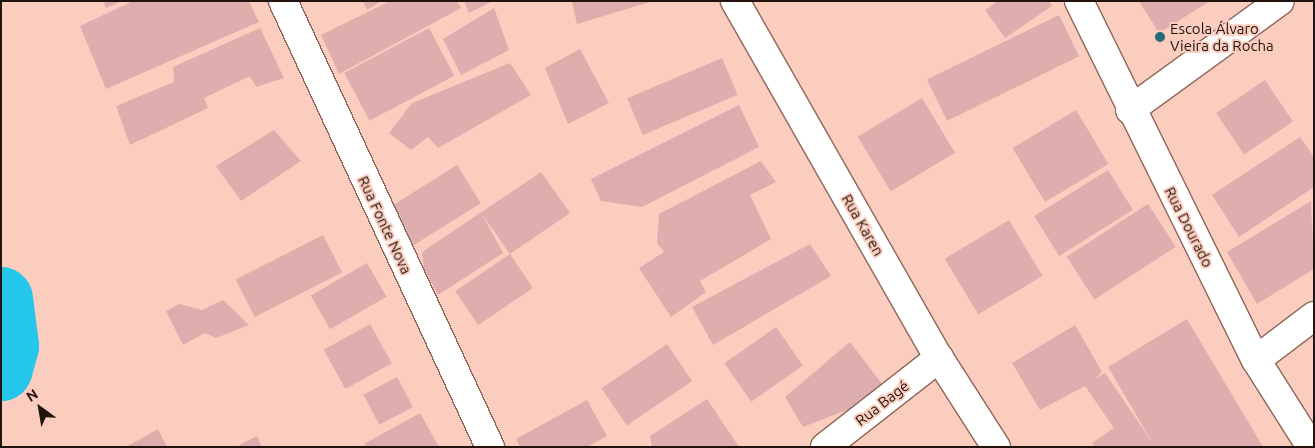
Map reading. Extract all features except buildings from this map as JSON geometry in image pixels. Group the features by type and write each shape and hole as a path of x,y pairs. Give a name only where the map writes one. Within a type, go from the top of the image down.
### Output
{"street":[{"name":"Rua Fonte Nova","path":"283,1 490,447"},
{"name":"Rua Karen","path":"735,1 939,358 996,447"},
{"name":"Rua Dourado","path":"1079,1 1130,110 1256,360 1311,447"},
{"path":"1130,110 1280,1"},
{"path":"1256,360 1314,316"},
{"name":"Rua Bagé","path":"826,447 939,358"}],"waterway":[{"path":"1,299 7,346 1,369"}],"place":[{"name":"Escola Álvaro Vieira da Rocha","path":"1160,37"}]}
